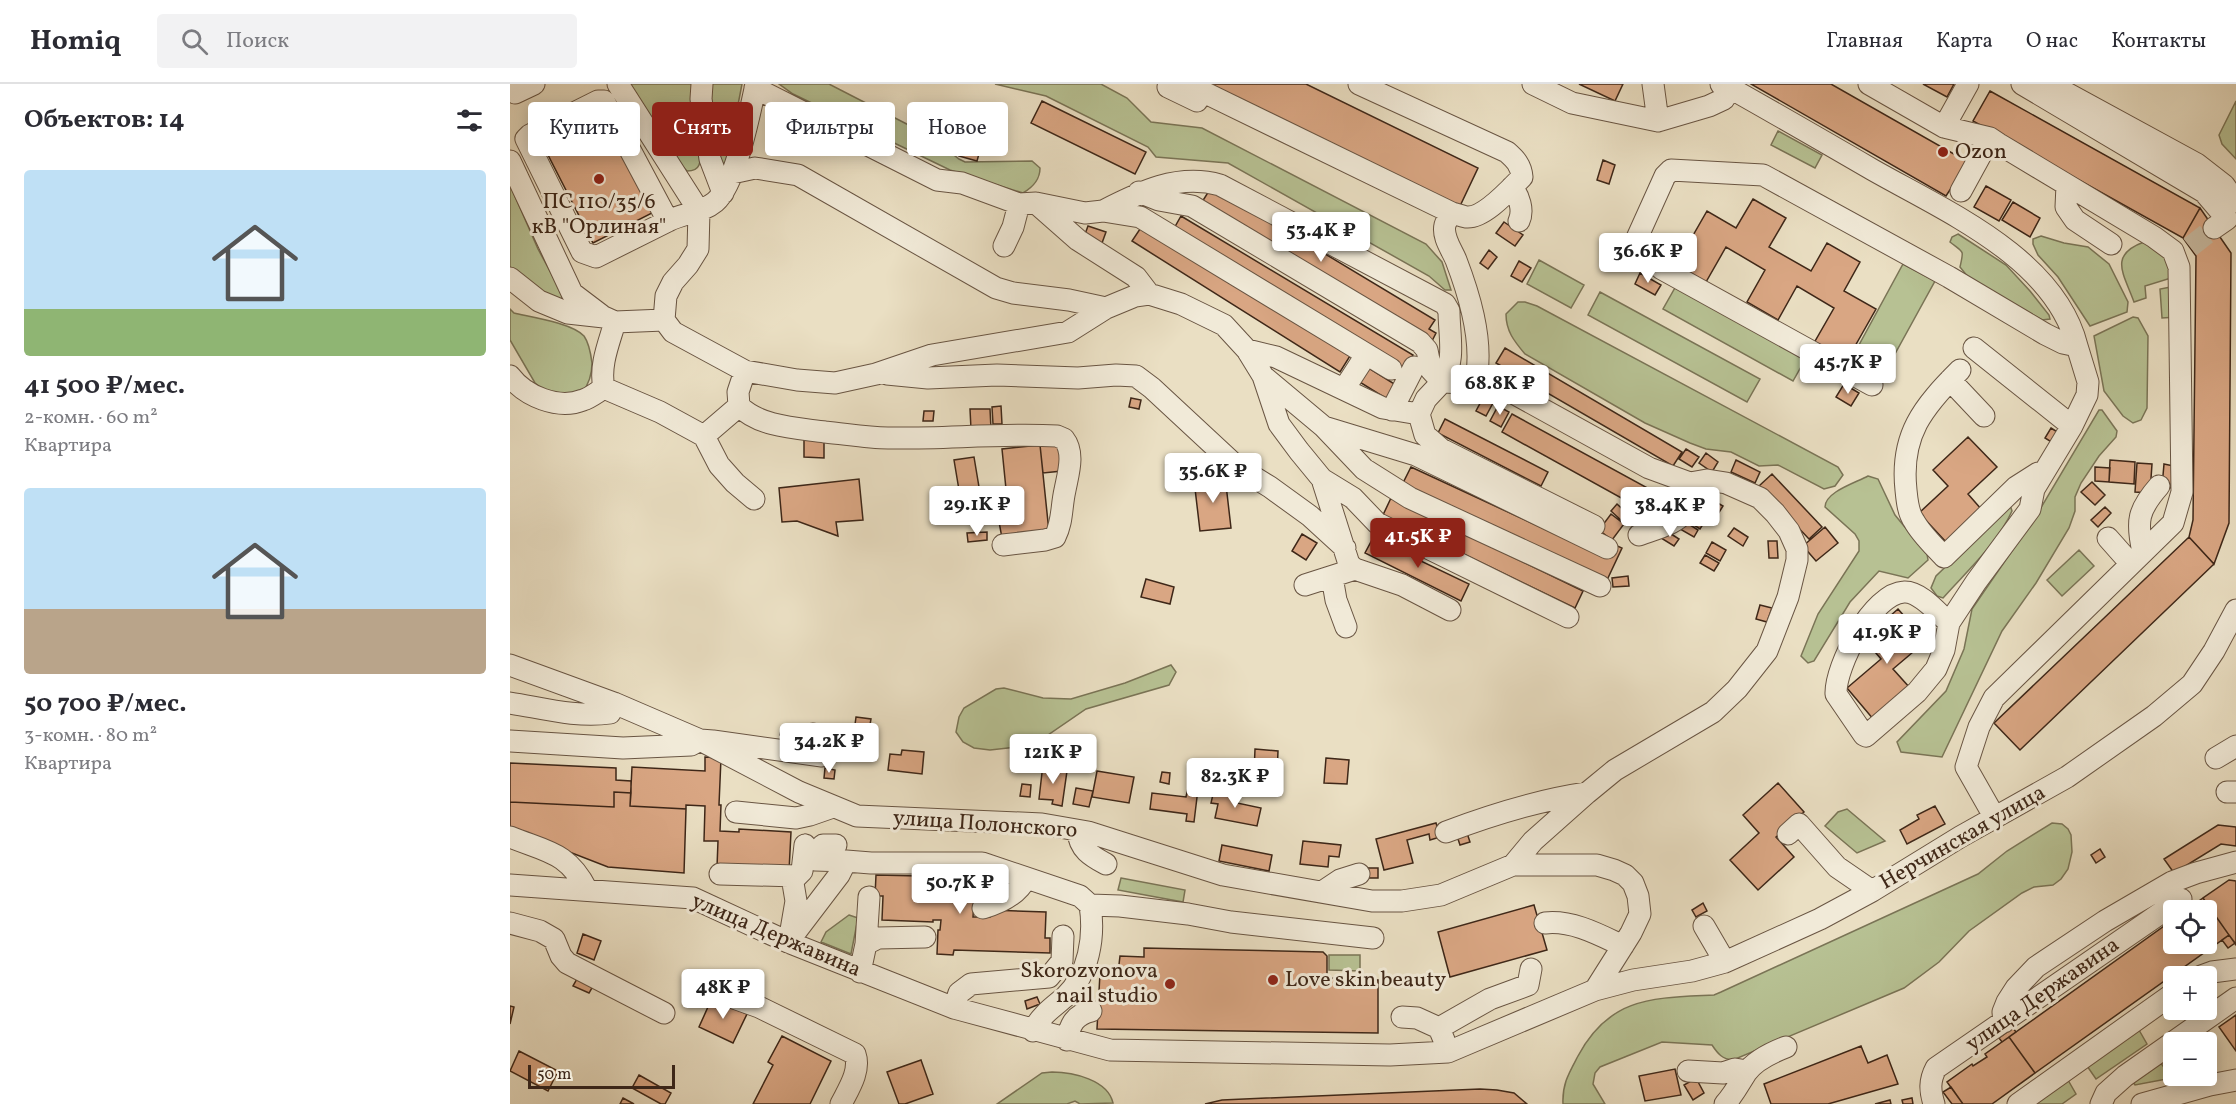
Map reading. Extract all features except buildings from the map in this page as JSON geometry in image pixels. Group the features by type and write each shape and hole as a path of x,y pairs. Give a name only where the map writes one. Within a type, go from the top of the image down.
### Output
{"street":[{"path":"618,84 699,211 698,249 673,282 666,296 664,320 673,332 745,371 797,380 836,383 876,374 932,355 1068,332 1106,308 1135,296 1149,294 1181,304 1224,325 1247,350 1263,376 1279,424 1322,479 1349,564 1355,569 1402,585 1450,610"},
{"path":"702,84 701,99 710,159 723,193"},
{"path":"1178,85 1448,219 1479,215 1522,177 1522,170 1516,160 1506,152 1359,84"},
{"path":"1533,84 1572,103 1658,121 1724,99 1727,92 1722,84"},
{"path":"1653,84 1658,121"},
{"path":"1722,84 1959,218 2007,250 2045,286 2067,319 2088,382 2087,395 2072,426 2034,489 2030,509 1949,623 1944,650 1936,669 1924,685 1866,736 1864,735 1836,694 1841,670 1860,628 1889,599 1904,592 1913,593 1949,623"},
{"path":"1869,84 1944,127 1990,138 2154,237 2181,249 2179,267 2182,492 2173,523 2004,687 1986,712 1966,767 1995,818"},
{"path":"1944,127 1968,84"},
{"path":"2022,84 2204,192 2228,217"},
{"path":"2050,84 2197,164 2224,185 2228,217"},
{"path":"668,221 604,101 598,101 530,135 526,140 582,252 596,257 668,221 677,216 699,211 715,202 723,193 732,173 756,86 937,180 962,183 1073,219"},
{"path":"1961,191 1990,138"},
{"path":"510,161 572,293 588,307 610,319"},
{"path":"732,173 755,168 798,175 996,288 1013,293 1069,300 1106,308"},
{"path":"1872,385 1662,269 1645,255 1637,238 1665,176 1671,170 1763,175 2045,334 2063,343 2077,346"},
{"path":"1103,211 1139,192 1176,182 1203,180 1220,185 1445,304 1449,310 1452,363 1449,373 1426,399 1419,414 1425,435 1442,449 1594,526"},
{"path":"2067,185 2066,207 2075,220 2110,244"},
{"path":"1512,187 1519,199 1521,216 1519,221"},
{"path":"1139,192 1159,200 1192,206 1420,342 1427,350 1431,370 1442,382 1465,383 1477,373 1474,317 1455,258 1446,239 1448,219"},
{"path":"1028,204 1085,213 1103,211 1140,217 1391,369"},
{"path":"1004,246 1028,204"},
{"path":"1028,204 1078,240 1097,260 1136,277 1149,294"},
{"path":"510,278 539,301 568,313 610,319 664,320"},
{"path":"604,388 601,377 610,319"},
{"path":"1974,348 2072,426"},
{"path":"1247,350 1276,357 1383,408 1419,414"},
{"path":"1344,389 1366,355"},
{"path":"1392,410 1414,367"},
{"path":"745,371 738,392 739,406 746,413 766,422 802,429 885,438 1005,435 1057,436 1064,439 1069,454 1069,478 1061,525 1055,537 1003,544"},
{"path":"1477,373 1649,468 1690,483 1707,480 1726,483 1760,498 1789,531 1797,549 1797,560 1788,597 1767,651 1737,689 1713,712 1615,770 1533,841 1513,864"},
{"path":"876,374 928,378 997,375 1078,378 1136,376 1236,466 1310,516 1345,548"},
{"path":"1984,416 1955,375 1937,394 1912,431 1904,468 1912,520 1944,557 2016,488 2037,473 2041,477"},
{"path":"510,376 526,393 544,400 573,403 584,400 604,388"},
{"path":"1263,376 1324,427 1364,470 1410,498 1600,586"},
{"path":"604,388 660,411 704,436 719,465 754,499"},
{"path":"704,436 739,406"},
{"path":"1324,427 1416,455 1607,548"},
{"path":"1322,479 1353,498 1377,523 1568,617"},
{"path":"1640,535 1665,527 1684,514 1692,497 1690,483"},
{"path":"2137,558 2139,517 2145,503 2159,486"},
{"path":"2108,538 2137,558"},
{"path":"1305,585 1355,569"},
{"path":"1332,577 1336,600 1346,627"},
{"name":"Нерчинская улица","path":"1448,1052 1595,990 1633,980 1692,971 1725,962 1820,919 1872,891 2067,777 2175,699 2192,684 2234,620"},
{"name":"улица Полонского","path":"510,665 614,703 700,740 746,765 833,807 857,816 1042,824 1078,831 1222,875 1372,901 1425,898 1458,889 1513,864"},
{"path":"510,703 600,714 610,713 614,703"},
{"path":"510,741 623,748 691,745 700,740 815,748"},
{"path":"2216,758 2236,746"},
{"path":"1446,832 1552,798 1587,793"},
{"path":"736,812 796,818 810,816 833,807"},
{"path":"1788,834 1799,824 1837,867 1872,891"},
{"path":"1078,831 1078,837 1085,852 1106,864"},
{"path":"510,837 566,860 578,872 587,890"},
{"path":"720,874 792,877 802,872 805,844 815,860 841,853 871,863 982,863 1080,896 1090,905 1120,906 1231,922 1373,938"},
{"path":"788,942 833,883 841,853"},
{"path":"2004,1022 2003,1012 2016,988 2041,964 2105,921 2172,882 2236,862"},
{"path":"1513,864 1596,865 1625,875 1633,883 1638,896 1640,914 1595,990"},
{"path":"1322,892 1340,880 1359,874"},
{"path":"788,942 794,922 796,901 792,877"},
{"path":"983,908 1021,888 1026,878"},
{"name":"улица Державина","path":"510,885 693,898 788,942 954,1008 1110,1050 1390,1055 1448,1052"},
{"path":"860,972 866,944 869,897"},
{"name":"улица Державина","path":"1934,1104 1930,1083 1936,1068 2181,899"},
{"path":"1033,1031 1042,1017 1067,995 1084,968 1093,929 1090,905"},
{"path":"1545,923 1557,922 1582,928 1623,946"},
{"path":"510,923 540,931 554,939 561,956 567,963 664,1013"},
{"path":"1704,926 1725,962"},
{"path":"954,1008 959,993 971,984 1049,977 1062,961 1063,936"},
{"path":"866,944 878,938 925,937"},
{"path":"1439,1028 1490,999 1528,985 1531,969"},
{"path":"2217,971 2236,969"},
{"path":"717,992 759,1007 855,1054 856,1069 841,1104"},
{"path":"2101,1104 2106,1093 2125,1076 2236,998"},
{"path":"2018,1104 2163,1001"},
{"path":"1067,1040 1072,1022 1080,1015 1091,1011"},
{"path":"1402,1017 1417,1018 1439,1028 1448,1052"},
{"path":"1725,1104 1734,1095 1747,1071 1771,1053 1786,1047"},
{"path":"1688,1071 1723,1073 1735,1069 1747,1071"},
{"path":"2142,1104 2216,1091 2236,1080"}],"green space":[{"path":"630,84 695,84 697,102 652,102 652,120"},
{"path":"710,84 742,84 739,102 711,102"},
{"path":"779,84 829,84 864,102 810,102"},
{"path":"995,84 1101,84 1127,98 1151,122 1202,128 1426,244 1442,262 1451,290 1445,290 1429,276 1228,163 1156,157 1148,147 1046,96"},
{"path":"2236,101 2236,159 2222,144 2219,135"},
{"path":"895,118 907,124 907,149 895,143"},
{"path":"1778,131 1822,155 1815,168 1771,145"},
{"path":"674,156 701,156 699,165 692,170 687,171"},
{"path":"715,156 728,156 726,167 716,167"},
{"path":"921,156 955,156 965,162 1032,161 1040,168 1039,176 1033,186 1023,193 950,170"},
{"path":"510,185 538,249 563,295 564,302 525,283 510,267"},
{"path":"1958,234 2006,265 2030,291 2050,319 2042,320 1968,277 1960,267 1962,252 1950,242 1952,237"},
{"path":"2041,236 2088,247 2109,264 2128,302 2127,312 2090,326 2058,277 2038,255 2033,239"},
{"path":"2144,242 2165,253 2171,278 2145,286 2146,298 2134,302 2123,274 2122,259 2133,247"},
{"path":"1539,260 1584,285 1571,308 1527,284"},
{"path":"1903,264 1935,281 1885,372 1853,356"},
{"path":"1676,286 1806,358 1793,381 1663,309"},
{"path":"2176,286 2177,317 2162,318 2160,289"},
{"path":"1600,292 1760,379 1747,402 1588,315"},
{"path":"1518,302 1537,306 1838,467 1843,475 1835,486 1824,489 1778,465 1759,466 1731,452 1706,449 1645,423 1525,354 1511,336 1506,320 1506,314"},
{"path":"510,309 514,313 570,327 584,336 590,349 592,367 590,379 582,393 555,399 535,383 510,340"},
{"path":"2133,317 2138,318 2148,336 2147,408 2141,420 2133,423 2123,416 2104,391 2094,336"},
{"path":"2099,410 2102,410 2117,431 2116,437 2099,456 2081,483 2075,497 2075,511 2069,528 2036,583 2002,631 1942,757 1901,752 1897,742 1946,691 1964,649 1972,609 2036,516"},
{"path":"1868,476 1878,479 1895,515 1927,554 1928,560 1908,578 1879,571 1850,602 1814,661 1808,663 1801,656 1818,614 1859,551 1859,541 1855,534 1825,507 1826,502 1835,492"},
{"path":"2010,505 2012,511 1990,546 1943,598 1937,596 1931,588 1936,576"},
{"path":"2079,550 2094,566 2062,596 2047,580"},
{"path":"1171,665 1176,672 1169,685 1086,709 1042,739 1017,747 990,750 974,748 963,742 956,732 959,717 964,708 996,689 1004,688 1043,698 1071,699 1125,683"},
{"path":"1847,809 1885,841 1857,853 1825,826 1838,812"},
{"path":"2052,823 2062,824 2071,835 2072,852 2068,869 2061,879 2053,885 2034,887 2022,893 1969,931 1939,962 1904,988 1733,1060 1721,1056 1712,1045 1662,1042 1600,1067 1595,1073 1593,1084 1605,1104 1563,1104 1565,1085 1578,1056 1591,1036 1619,1011 1653,1000 1714,995 1721,992 1978,874 2007,851"},
{"path":"1121,878 1185,890 1183,902 1118,890"},
{"path":"849,915 858,918 851,954 821,942 826,932"},
{"path":"1329,955 1360,955 1360,971 1329,970"},
{"path":"2139,1030 2147,1044 2096,1079 2087,1066"},
{"path":"2160,1062 2163,1066 2163,1080 2135,1085 2133,1082"},
{"path":"1052,1072 1079,1076 1097,1083 1110,1095 1113,1103 1080,1104 1075,1101 1067,1104 997,1104 1042,1073"},
{"path":"2068,1080 2076,1094 2062,1104 2031,1104"}],"tunnel":[{"path":"2190,247 2214,228"}],"place":[{"name":"Ozon","path":"1943,152"},
{"name":"ПС 110/35/6 кВ \"Орлиная\"","path":"599,179"},
{"name":"Love skin beauty","path":"1273,980"},
{"name":"Skorozvonova nail studio","path":"1170,984"}]}
